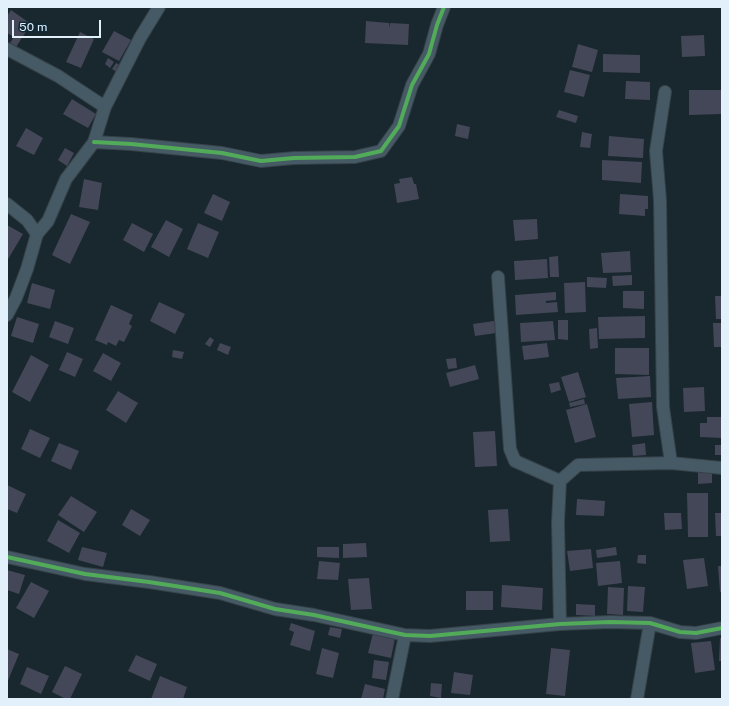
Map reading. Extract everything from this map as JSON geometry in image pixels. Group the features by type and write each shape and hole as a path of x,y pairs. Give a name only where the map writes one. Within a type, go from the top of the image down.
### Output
{"street":[{"path":"7,315 28,269 37,234 48,221 66,179 94,142 105,107 140,38 159,7"},
{"path":"94,142 222,153 261,161 294,158 355,157 381,151 400,126 412,86 428,54 444,7"},
{"path":"7,49 58,76 105,107"},
{"path":"665,92 656,151 660,200 663,407 671,463"},
{"path":"7,204 27,220 37,234"},
{"path":"498,277 510,449 515,461 560,481"},
{"path":"560,624 558,522 560,481 578,465 671,463 722,468"},
{"path":"7,557 85,574 220,593 275,609 405,635 430,636 560,624 610,622 650,623 680,632 696,633 722,628"},
{"path":"638,699 650,623"},
{"path":"392,699 405,635"}],"building":[{"path":"11,10 31,24 16,47 10,43 14,37 7,33 7,16"},
{"path":"366,21 389,23 389,28 390,23 409,24 408,45 365,43"},
{"path":"114,31 131,40 119,61 102,52"},
{"path":"80,32 94,39 81,68 66,62"},
{"path":"704,35 705,56 682,57 681,36"},
{"path":"578,44 598,50 592,72 572,67"},
{"path":"603,54 640,55 640,73 603,72"},
{"path":"108,58 114,62 110,68 105,64"},
{"path":"116,63 122,66 118,73 112,69"},
{"path":"570,70 590,75 584,97 564,92"},
{"path":"626,81 650,82 650,100 625,99"},
{"path":"689,90 722,90 722,114 689,115"},
{"path":"72,99 96,114 88,128 63,114"},
{"path":"559,110 578,116 576,123 556,117"},
{"path":"457,124 470,127 468,139 455,136"},
{"path":"26,128 43,138 34,155 16,146"},
{"path":"582,132 592,134 590,148 580,147"},
{"path":"609,136 644,139 643,158 608,156"},
{"path":"65,148 74,153 67,166 58,160"},
{"path":"602,160 642,162 641,183 602,180"},
{"path":"412,177 414,184 416,184 419,199 397,203 394,184 400,183 399,179"},
{"path":"84,179 102,183 98,210 79,207"},
{"path":"213,194 230,202 222,221 204,213"},
{"path":"620,194 648,196 648,209 645,209 645,216 619,214"},
{"path":"71,214 90,222 70,264 52,255"},
{"path":"537,219 538,239 515,241 513,220"},
{"path":"166,220 183,229 169,257 151,247"},
{"path":"132,223 153,234 144,252 123,240"},
{"path":"198,223 219,232 208,258 187,249"},
{"path":"7,225 23,234 7,261"},
{"path":"630,251 631,272 603,273 601,253"},
{"path":"558,256 559,277 550,277 549,257"},
{"path":"547,259 548,278 515,280 514,261"},
{"path":"632,275 632,285 613,286 612,276"},
{"path":"587,277 607,278 606,288 587,287"},
{"path":"585,282 586,312 565,313 564,283"},
{"path":"32,283 55,290 50,309 27,303"},
{"path":"623,291 644,291 644,309 623,308"},
{"path":"556,292 556,300 546,301 546,303 557,302 558,312 516,315 515,295"},
{"path":"715,296 722,296 722,319 716,319"},
{"path":"159,302 185,314 175,334 150,321"},
{"path":"111,305 133,315 129,324 132,326 124,342 119,340 116,346 108,342 107,345 95,340"},
{"path":"645,316 645,338 599,339 598,317"},
{"path":"17,317 39,324 33,343 11,336"},
{"path":"558,320 568,320 568,340 558,339"},
{"path":"55,321 74,328 68,344 49,337"},
{"path":"494,321 496,333 475,336 473,324"},
{"path":"553,321 555,340 521,342 520,323"},
{"path":"713,323 722,323 722,347 714,347"},
{"path":"597,328 598,348 590,349 589,329"},
{"path":"210,337 214,340 210,347 205,344"},
{"path":"220,343 231,347 228,355 217,350"},
{"path":"547,343 549,357 524,360 522,346"},
{"path":"615,348 649,348 649,375 615,374"},
{"path":"173,350 184,352 182,359 172,357"},
{"path":"67,352 83,359 75,377 59,370"},
{"path":"103,353 121,363 111,381 93,371"},
{"path":"31,355 49,365 30,402 12,392"},
{"path":"456,358 457,368 448,369 446,359"},
{"path":"475,365 479,379 450,387 446,373"},
{"path":"578,372 586,397 569,402 561,377"},
{"path":"650,376 651,397 618,399 616,378"},
{"path":"559,382 561,390 551,393 549,384"},
{"path":"704,387 705,411 684,412 683,388"},
{"path":"118,391 138,403 126,423 106,410"},
{"path":"584,399 585,404 570,407 569,403"},
{"path":"652,402 654,435 632,437 629,404"},
{"path":"587,404 596,437 575,443 566,410"},
{"path":"707,417 722,417 722,438 700,437 700,423 707,423"},
{"path":"30,429 50,438 40,458 21,449"},
{"path":"495,431 497,466 475,467 473,432"},
{"path":"59,443 79,451 71,470 51,461"},
{"path":"645,443 646,455 633,456 632,445"},
{"path":"715,445 722,445 722,455 715,455"},
{"path":"698,472 712,472 712,483 698,484"},
{"path":"7,485 26,494 17,513 7,509"},
{"path":"687,493 708,493 708,537 688,537"},
{"path":"71,496 97,512 84,532 58,515"},
{"path":"577,499 605,501 604,516 576,515"},
{"path":"131,509 150,520 140,536 122,525"},
{"path":"508,509 510,541 490,542 488,510"},
{"path":"664,513 681,513 682,529 665,530"},
{"path":"715,513 722,513 722,536 716,536"},
{"path":"58,520 80,533 69,553 47,541"},
{"path":"366,543 367,557 343,558 343,544"},
{"path":"82,547 107,553 103,567 78,560"},
{"path":"317,547 339,547 339,558 317,557"},
{"path":"616,547 617,555 597,558 596,550"},
{"path":"591,549 593,568 570,571 567,551"},
{"path":"638,555 646,555 646,564 637,563"},
{"path":"704,558 708,586 687,589 683,560"},
{"path":"319,561 340,563 338,580 317,579"},
{"path":"620,561 622,583 598,586 596,563"},
{"path":"718,566 722,566 722,592 720,592"},
{"path":"7,570 25,575 19,594 7,590"},
{"path":"369,578 372,609 351,610 348,579"},
{"path":"31,582 49,591 34,618 16,608"},
{"path":"502,585 543,588 542,610 501,607"},
{"path":"628,586 645,587 643,612 627,611"},
{"path":"608,587 624,588 623,615 607,614"},
{"path":"466,591 493,591 493,610 466,610"},
{"path":"576,604 595,605 595,616 576,615"},
{"path":"291,623 315,631 310,651 290,645 294,632 289,630"},
{"path":"330,627 342,629 340,638 328,635"},
{"path":"373,633 395,638 391,658 368,653"},
{"path":"720,638 722,638 722,661 719,661"},
{"path":"711,641 715,670 695,673 691,643"},
{"path":"322,648 339,653 333,678 316,674"},
{"path":"551,648 570,650 565,696 546,694"},
{"path":"7,649 19,654 7,683"},
{"path":"136,655 157,664 150,681 128,671"},
{"path":"374,660 389,662 386,680 372,678"},
{"path":"65,666 82,674 70,699 66,699 52,692"},
{"path":"27,667 49,676 41,694 20,684"},
{"path":"454,672 473,675 470,695 451,693"},
{"path":"160,676 187,687 183,699 151,699"},
{"path":"431,683 442,684 441,698 430,696"},
{"path":"365,684 385,689 383,699 361,699"}],"cycle path":[{"path":"94,142 222,153 261,161 294,158 355,157 381,151 399,126 412,85 429,54 444,7"},
{"path":"7,557 85,574 220,593 275,609 314,615 405,635 430,636 560,624 610,622 650,623 680,632 696,633 722,628"}]}
